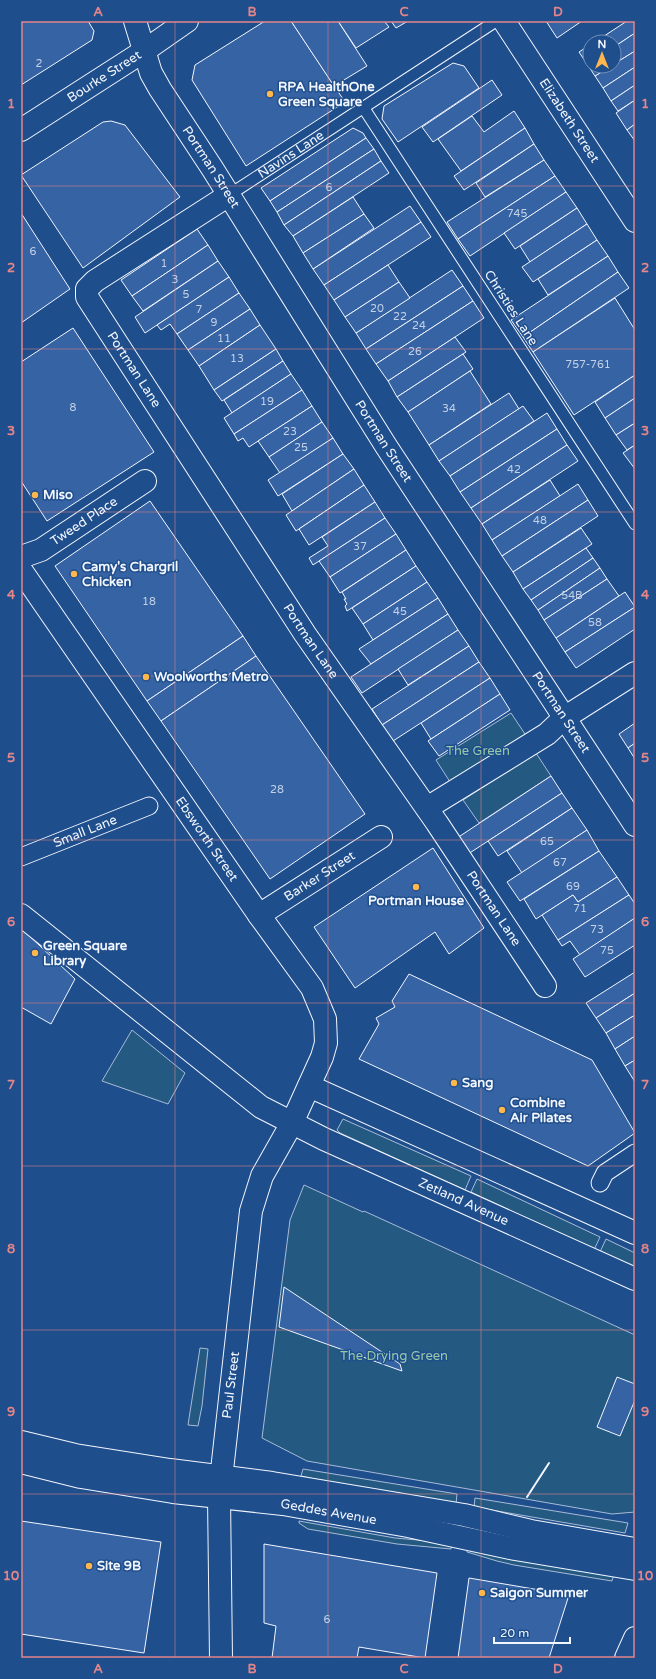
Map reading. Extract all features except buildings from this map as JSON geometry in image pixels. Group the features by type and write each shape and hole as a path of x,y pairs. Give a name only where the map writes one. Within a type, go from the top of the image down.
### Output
{"street":[{"name":"Portman Street","path":"135,21 156,83 386,446 635,825"},
{"name":"Bourke Street","path":"21,130 144,51 187,21"},
{"name":"Elizabeth Street","path":"504,21 635,221"},
{"name":"Navins Lane","path":"87,289 95,281 229,196"},
{"name":"Portman Lane","path":"87,289 87,297 94,310 190,454 304,634 427,808 545,986"},
{"name":"Tweed Place","path":"21,557 41,550 145,481"},
{"name":"Ebsworth Street","path":"21,570 259,915 312,988 325,1019 326,1044 322,1057 292,1123"},
{"path":"427,808 547,734 564,718 635,673"},
{"name":"Small Lane","path":"21,857 149,806"},
{"name":"Barker Street","path":"259,915 380,837"},
{"name":"Zetland Avenue","path":"21,915 261,1107 324,1139 635,1279"},
{"path":"309,1086 635,1233"},
{"name":"Paul Street","path":"221,1658 219,1487 251,1212 262,1176 292,1123"},
{"path":"600,1183 605,1173 635,1153"},
{"name":"Geddes Avenue","path":"21,1442 75,1455 170,1470 219,1487 283,1504 408,1526 515,1549 635,1569"},
{"name":"Geddes Avenue","path":"21,1462 81,1477 173,1492 272,1483 464,1514 524,1529 635,1549"},
{"path":"626,1658 635,1638"}],"lane":[{"name":"Navins Lane","path":"229,196 496,21"},
{"name":"Christies Lane","path":"363,107 635,524"}],"green space":[{"name":"The Green","path":"511,713 527,737 452,785 436,760"},
{"name":"The Green","path":"536,753 551,776 479,823 463,800"},
{"path":"132,1030 185,1073 168,1104 102,1081"},
{"path":"343,1119 471,1176 465,1190 340,1133 337,1130"},
{"path":"477,1179 600,1237 594,1250 471,1192"},
{"name":"The Drying Green","path":"304,1185 635,1335 635,1512 612,1514 307,1461 262,1438 290,1220"},
{"path":"606,1239 635,1253 635,1268 600,1252"},
{"path":"200,1348 208,1349 202,1406 198,1426 188,1425"},
{"path":"303,1469 457,1494 456,1504 301,1476"},
{"path":"475,1498 628,1523 625,1533 474,1507"},
{"path":"299,1521 395,1538 452,1543 451,1549 397,1544 308,1529 299,1523"},
{"path":"467,1550 614,1574 612,1581 514,1565 467,1552"}],"wall":[{"path":"527,1497 549,1463"}],"place":[{"name":"RPA HealthOne Green Square","path":"270,94"},
{"name":"Miso","path":"35,495"},
{"name":"Camy's Chargril Chicken","path":"74,574"},
{"name":"Woolworths Metro","path":"146,677"},
{"name":"Portman House","path":"416,887"},
{"name":"Green Square Library","path":"35,953"},
{"name":"Sang","path":"454,1083"},
{"name":"Combine Air Pilates","path":"502,1110"},
{"name":"Site 9B","path":"89,1566"},
{"name":"Saigon Summer","path":"482,1593"}]}
